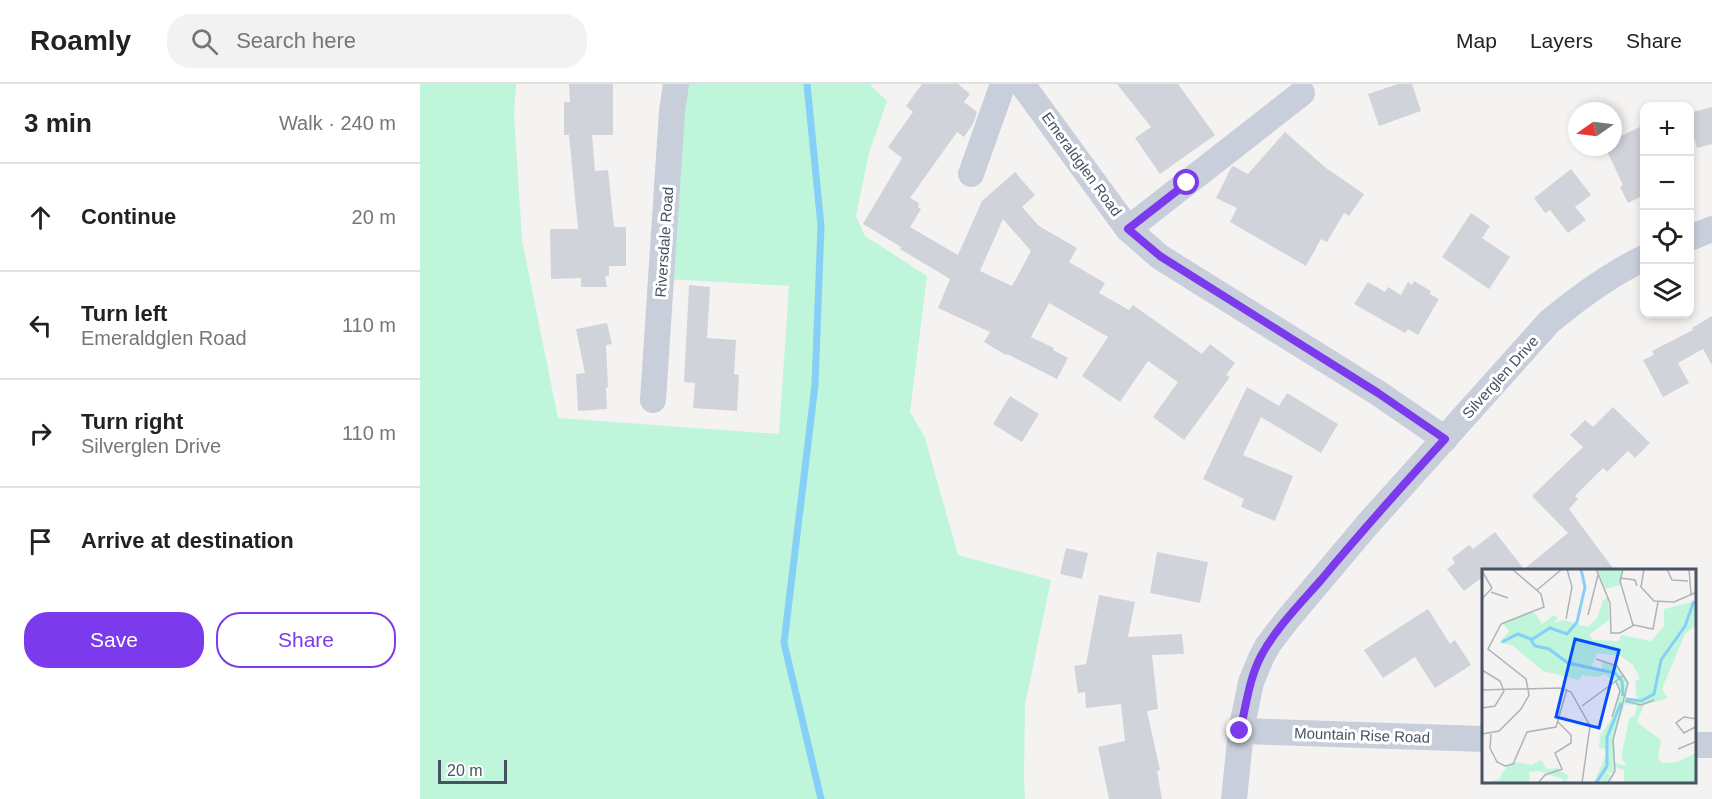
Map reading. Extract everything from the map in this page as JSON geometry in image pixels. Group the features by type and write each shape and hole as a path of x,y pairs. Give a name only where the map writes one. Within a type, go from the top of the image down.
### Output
{"street":[{"name":"Riversdale Road","path":"653,400 672,111 676,84"},
{"path":"970,174 1003,84"},
{"name":"Emeraldglen Road","path":"1022,84 1128,229 1160,256 1378,393 1445,439"},
{"path":"1128,229 1302,93"},
{"path":"1694,236 1712,229"},
{"name":"Silverglen Drive","path":"1234,799 1240,731 1251,682 1268,645 1368,525 1549,322 1580,296 1608,277 1640,260"},
{"name":"Mountain Rise Road","path":"1240,731 1482,739"}],"green space":[{"path":"420,84 516,84 514,114 522,240 558,418 779,434 789,286 665,279 677,84 871,84 887,101 869,153 856,216 865,236 927,276 910,412 925,438 958,555 1051,580 1025,705 1025,799 420,799"}],"building":[{"path":"569,84 613,84 613,135 592,135 595,171 608,170 614,227 626,227 626,266 609,266 609,276 605,276 607,287 581,287 581,278 551,279 550,229 578,229 569,135 564,135 564,102 570,102"},
{"path":"922,84 958,84 970,94 964,102 977,112 973,124 964,137 957,132 910,198 919,203 918,207 921,209 910,227 958,255 982,201 1015,172 1035,195 1022,207 1039,226 1077,248 1069,262 1105,283 1099,293 1129,310 1133,305 1202,354 1210,344 1235,363 1226,375 1230,377 1184,440 1153,417 1178,382 1148,361 1120,402 1082,376 1108,337 1049,303 1031,337 1068,358 1057,379 1006,355 984,342 990,332 938,308 950,279 863,224 902,158 888,147 913,112 906,106","holes":["1003,219 1031,251 1012,286 980,271"]},
{"path":"1117,84 1178,84 1215,135 1160,174 1135,138 1151,127"},
{"path":"1398,84 1412,84 1421,111 1379,126 1368,94"},
{"path":"1712,107 1712,144 1697,148 1694,138 1694,112"},
{"path":"1640,127 1640,197 1628,203 1620,187 1623,185 1609,156 1622,156 1622,136"},
{"path":"1285,132 1326,168 1364,194 1349,216 1344,213 1327,242 1321,239 1306,266 1230,222 1237,208 1216,198 1233,166 1248,174"},
{"path":"1571,169 1591,195 1575,207 1586,220 1568,233 1550,210 1545,213 1534,198"},
{"path":"1471,213 1490,226 1482,238 1510,257 1489,289 1442,257"},
{"path":"1414,281 1431,291 1430,294 1439,299 1418,335 1408,329 1405,333 1354,304 1368,282 1385,292 1388,287 1401,295 1408,282 1412,285"},
{"path":"689,285 710,287 707,338 736,340 734,374 739,375 737,411 693,408 695,383 684,382"},
{"path":"1712,316 1712,365 1703,349 1678,363 1689,383 1663,397 1643,360 1654,355 1652,351 1693,330 1692,328"},
{"path":"607,323 612,344 606,345 607,409 578,411 576,374 585,373 576,329"},
{"path":"1247,387 1279,406 1287,393 1338,424 1321,453 1261,417 1243,455 1293,476 1275,521 1241,507 1244,499 1203,479"},
{"path":"1010,396 1039,414 1022,442 993,424"},
{"path":"1613,407 1650,443 1635,458 1628,451 1607,472 1603,468 1575,496 1578,499 1569,509 1614,569 1524,569 1568,533 1532,496 1583,447 1570,435 1585,420 1593,427"},
{"path":"1495,532 1524,569 1482,569 1482,578 1464,591 1447,569 1455,563 1452,558 1469,545 1473,549"},
{"path":"1066,548 1088,553 1082,579 1060,574"},
{"path":"1157,552 1208,562 1200,603 1150,593"},
{"path":"1099,595 1135,602 1128,637 1182,634 1184,654 1152,655 1158,709 1147,711 1160,770 1157,771 1162,799 1109,799 1098,747 1125,741 1121,704 1086,708 1085,692 1078,693 1074,666 1086,664"},
{"path":"1428,609 1450,644 1455,640 1471,665 1435,688 1415,657 1383,678 1364,650"}],"waterway":[{"path":"807,84 821,226 815,385 784,643 821,799"}],"route":[{"path":"1187,183 1128,229 1160,256 1378,393 1445,439 1368,525 1268,645 1251,682 1240,731"}]}
